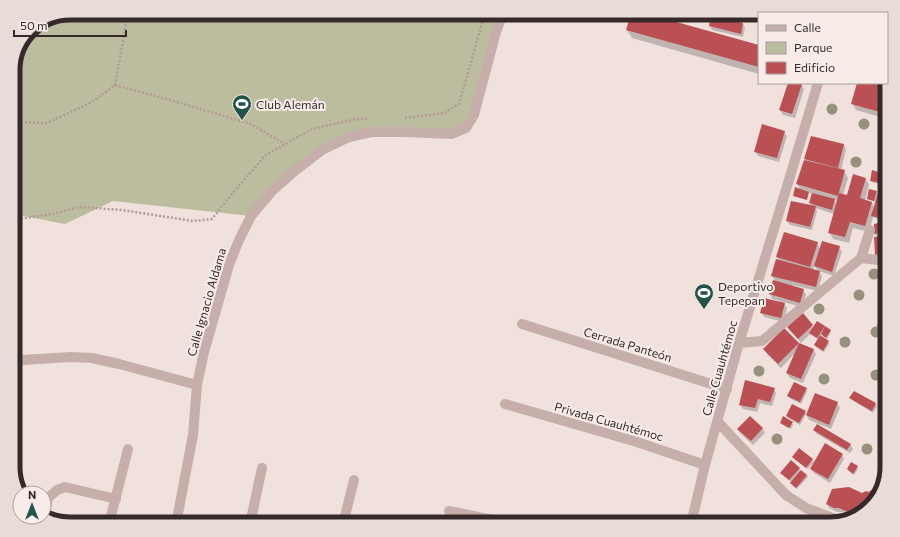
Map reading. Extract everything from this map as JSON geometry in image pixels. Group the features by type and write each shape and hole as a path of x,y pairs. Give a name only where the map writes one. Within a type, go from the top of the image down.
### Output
{"street":[{"name":"Calle Ignacio Aldama","path":"177,517 193,435 197,385 204,352 229,265 251,216 272,191 296,170 322,150 349,137 371,132 452,134 466,128 474,115 500,20"},
{"name":"Calle Cuauhtémoc","path":"692,517 739,343 818,84"},
{"path":"739,343 762,341 861,258 870,230"},
{"path":"861,258 880,260"},
{"name":"Cerrada Panteón","path":"522,324 727,389"},
{"path":"20,360 71,357 92,358 197,385"},
{"name":"Privada Cuauhtémoc","path":"505,404 637,442 705,465"},
{"path":"718,422 786,495 806,508 830,517"},
{"path":"111,517 128,449"},
{"path":"252,517 262,468"},
{"path":"345,517 354,480"},
{"path":"52,494 57,490 65,487 116,499"},
{"path":"449,510 481,517"}],"path":[{"path":"20,122 47,123 92,102 115,85 127,20"},
{"path":"398,119 444,113 459,104 483,20"},
{"path":"115,85 251,124 285,144"},
{"path":"20,219 78,208 122,210 193,221 212,219 231,194 266,155 312,130 356,119 370,119"}],"green space":[{"name":"Club Alemán","path":"70,20 501,20 474,115 452,134 371,132 322,150 251,216 113,201 65,224 20,215 20,66 28,42 42,28 60,21"}],"building":[{"path":"629,20 669,20 758,45 758,67 626,30"},
{"path":"710,20 731,20 743,23 741,34 709,26"},
{"path":"788,84 802,84 792,114 779,110"},
{"path":"857,84 880,85 880,112 851,104"},
{"path":"762,124 785,131 777,158 754,152"},
{"path":"811,136 844,144 838,168 804,159"},
{"path":"804,160 845,170 838,196 796,184"},
{"path":"872,170 880,172 880,183 870,181"},
{"path":"853,174 866,178 860,198 872,202 865,226 850,222 845,237 828,233 839,193 847,195"},
{"path":"795,187 809,192 807,200 793,196"},
{"path":"869,189 877,191 874,201 867,199"},
{"path":"812,193 835,199 832,210 809,203"},
{"path":"878,193 880,193 880,218 871,216"},
{"path":"791,201 816,206 810,227 786,221"},
{"path":"880,223 880,233 874,234 874,224"},
{"path":"784,232 818,242 810,267 776,257"},
{"path":"880,236 880,255 875,255 874,237"},
{"path":"822,241 840,246 832,272 814,266"},
{"path":"776,259 820,271 816,287 771,276"},
{"path":"773,280 804,289 800,303 769,294"},
{"path":"764,298 785,303 781,318 760,313"},
{"path":"803,313 813,325 798,339 787,327"},
{"path":"880,316 880,327 877,326"},
{"path":"817,321 825,326 817,338 809,333"},
{"path":"825,326 831,330 826,338 821,334"},
{"path":"784,328 799,343 778,364 763,349"},
{"path":"820,335 829,341 823,351 814,345"},
{"path":"799,343 814,349 801,379 786,373"},
{"path":"745,380 775,388 770,402 758,399 755,408 739,405"},
{"path":"794,382 807,388 800,402 787,396"},
{"path":"854,391 876,403 872,411 849,398"},
{"path":"815,393 838,402 829,425 806,415"},
{"path":"792,404 806,411 799,423 786,416"},
{"path":"750,416 763,428 751,441 737,429"},
{"path":"783,416 793,422 789,428 780,423"},
{"path":"817,424 851,444 847,450 813,430"},
{"path":"825,443 843,454 828,479 810,469"},
{"path":"799,448 813,459 806,468 792,457"},
{"path":"791,460 800,468 789,480 780,473"},
{"path":"851,462 858,466 853,474 847,469"},
{"path":"801,470 807,475 796,488 790,483"},
{"path":"849,487 862,493 874,490 870,498 861,507 850,513 826,504 832,489"}],"place":[{"name":"Club Alemán","path":"242,121"},
{"name":"Deportivo Tepepan","path":"704,310"}]}
